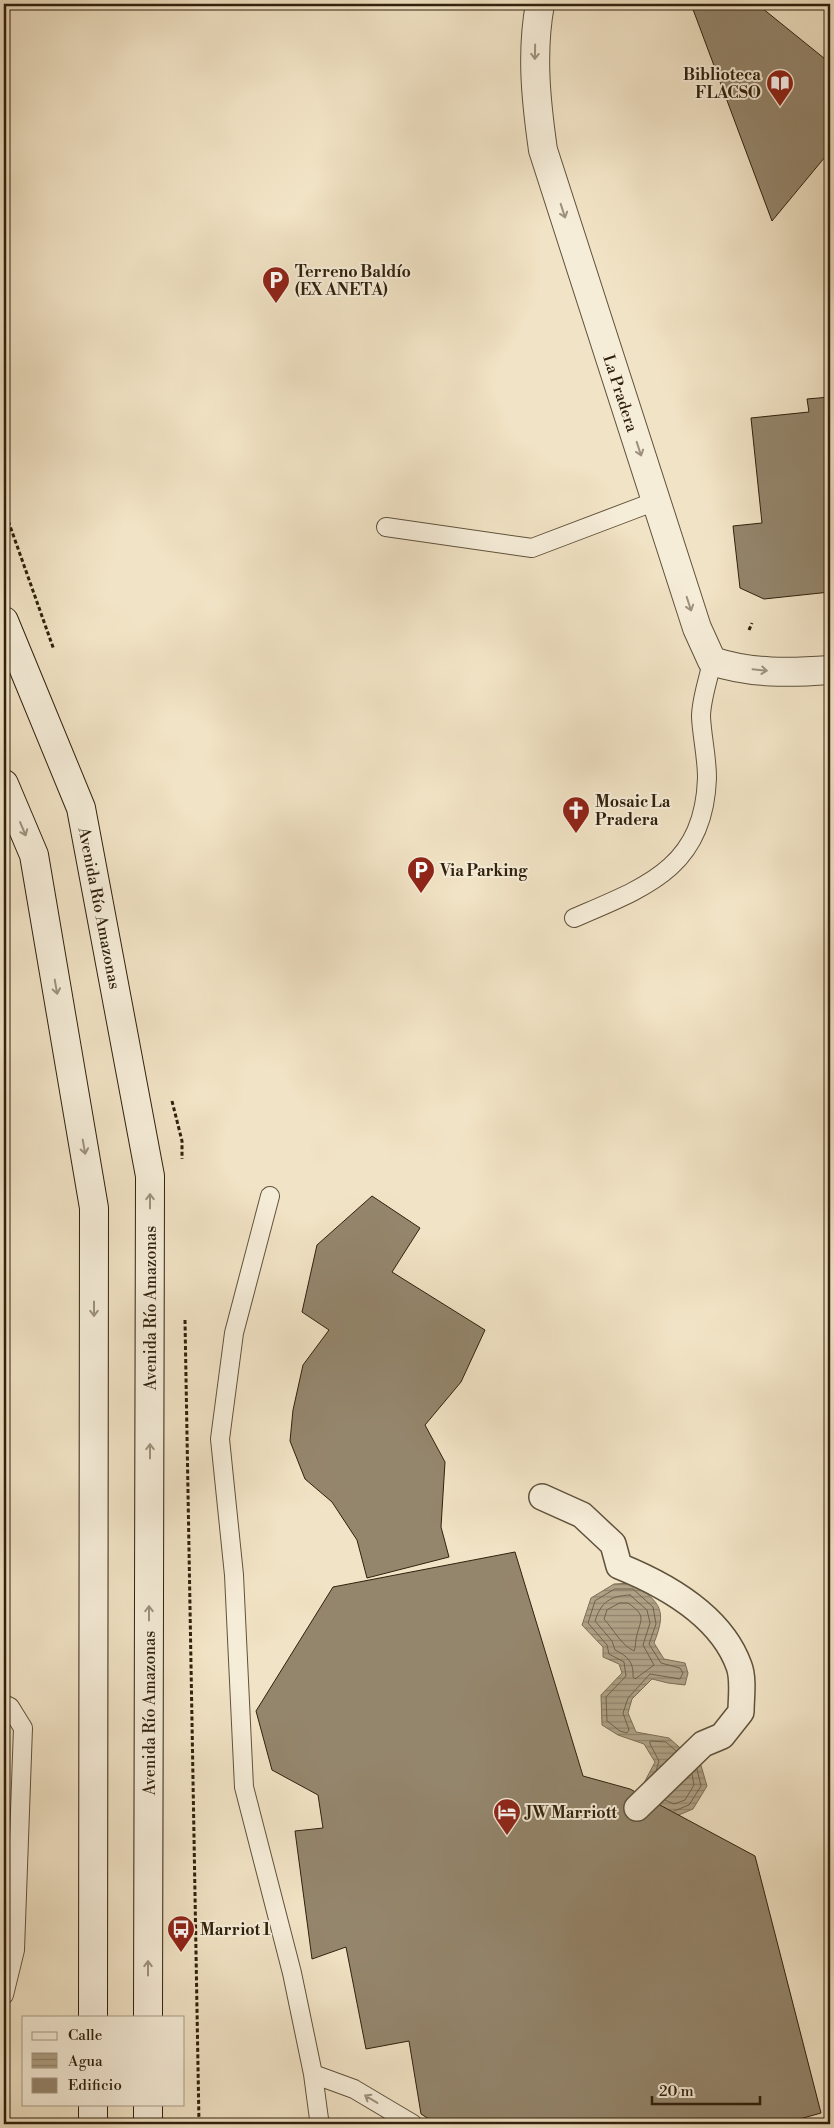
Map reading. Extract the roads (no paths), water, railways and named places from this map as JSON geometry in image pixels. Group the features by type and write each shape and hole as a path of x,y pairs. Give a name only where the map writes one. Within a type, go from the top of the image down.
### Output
{"main road":[{"name":"La Pradera","path":"540,4 536,25 535,90 543,150 697,628 712,661"},
{"name":"Avenida Río Amazonas","path":"4,621 82,808 150,1176 148,2016"},
{"path":"712,661 732,667 763,671 790,673 830,670"},
{"path":"4,784 34,855 94,1208 93,2016"},
{"path":"93,2106 93,2124"},
{"path":"148,2106 148,2124"}],"street":[{"path":"542,1497 582,1515 614,1544 619,1566 639,1574 689,1603 725,1638 740,1668 741,1712 722,1736 703,1744 637,1808"}],"lane":[{"path":"386,527 532,548 656,501"},
{"path":"574,918 639,890 678,860 690,843 700,824 706,777 701,715 712,661"},
{"path":"270,1196 234,1333 220,1439 234,1575 244,1787 292,1973 313,2074 319,2119 322,2124"},
{"path":"4,1704 10,1707 23,1728 15,1950 4,1995"},
{"path":"313,2074 354,2089 413,2124"}],"water":[{"path":"634,1583 659,1608 661,1615 660,1623 654,1643 664,1659 685,1663 688,1673 685,1685 652,1679 632,1699 628,1713 636,1732 669,1738 687,1754 700,1762 707,1786 693,1809 674,1817 657,1808 644,1783 655,1762 644,1744 618,1735 602,1725 601,1695 622,1673 619,1664 603,1657 603,1647 582,1625 591,1598 614,1584"}],"place":[{"name":"Biblioteca FLACSO","path":"780,107"},
{"name":"Terreno Baldío (EX ANETA)","path":"276,304"},
{"name":"Mosaic La Pradera","path":"576,834"},
{"name":"Via Parking","path":"421,894"},
{"name":"JW Marriott","path":"507,1836"},
{"name":"Marriot 1","path":"181,1953"}]}
